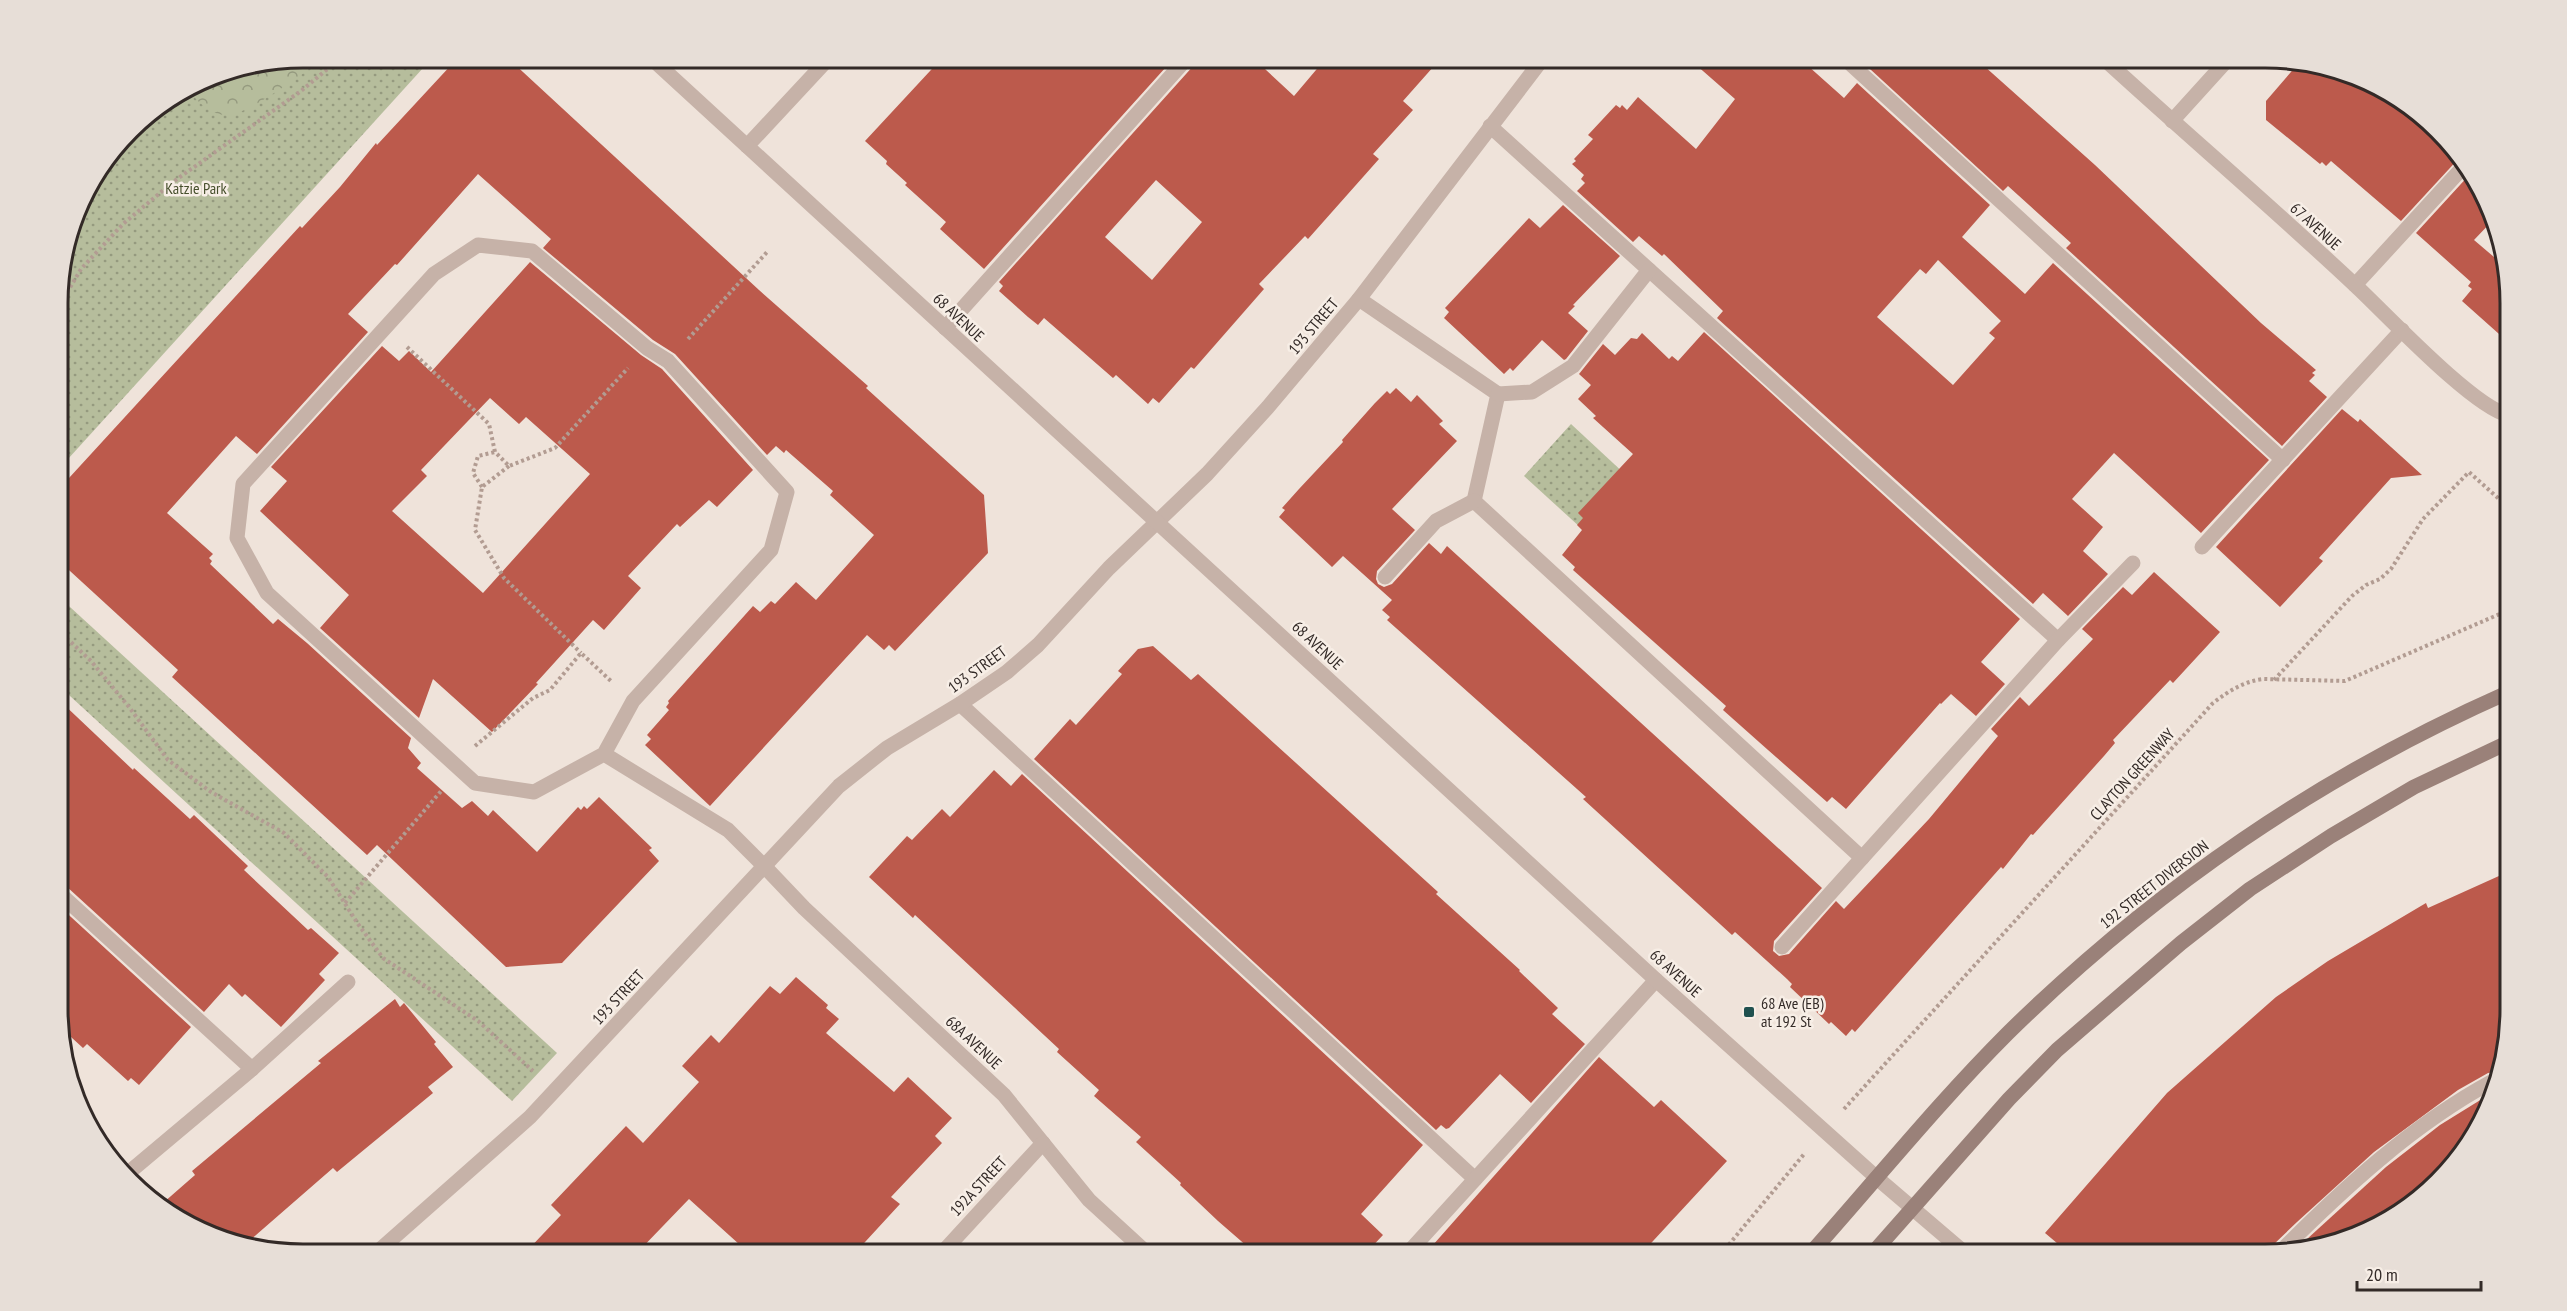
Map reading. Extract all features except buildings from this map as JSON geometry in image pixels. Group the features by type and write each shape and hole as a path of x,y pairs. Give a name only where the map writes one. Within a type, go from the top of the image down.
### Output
{"main road":[{"name":"192 STREET DIVERSION","path":"1819,1244 2007,1034 2134,919 2256,828 2302,799 2388,750 2500,696"},
{"path":"1881,1244 2009,1099 2057,1050 2181,943 2250,889 2331,836 2414,787 2500,746"}],"street":[{"name":"68 AVENUE","path":"662,68 1656,980 1876,1178 1954,1244"},
{"path":"747,146 820,68"},
{"path":"945,328 1178,68"},
{"name":"193 STREET","path":"386,1244 530,1118 839,786 887,748 960,704 1006,672 1038,645 1109,568 1207,474 1268,407 1359,299 1535,68"},
{"path":"1855,68 2283,460"},
{"name":"67 AVENUE","path":"2114,68 2355,285 2462,385 2500,413"},
{"path":"2172,121 2220,68"},
{"path":"1490,126 2058,640"},
{"path":"2355,285 2459,171"},
{"path":"478,245 532,251 647,348 668,361 787,492 771,550 633,701 604,754 534,792 475,783 267,593 237,538 243,484 434,274 478,245"},
{"path":"1359,299 1498,394 1532,392 1573,366 1649,270"},
{"path":"2202,547 2402,330"},
{"path":"1385,577 1436,521 1474,501 1498,394"},
{"path":"1474,501 1862,858"},
{"path":"1782,947 2058,640 2133,563"},
{"path":"960,704 1475,1179"},
{"name":"68A AVENUE","path":"604,754 728,830 804,908 1004,1095 1089,1200 1137,1244"},
{"path":"68,902 252,1070"},
{"path":"1416,1244 1656,980"},
{"path":"132,1170 252,1070 348,982"},
{"path":"2291,1242 2324,1208 2398,1144 2487,1085"},
{"name":"192A STREET","path":"949,1244 1043,1143"}],"path":[{"path":"68,291 81,269 123,224 173,182 301,92 329,68"},
{"path":"668,361 768,251"},
{"path":"386,327 489,424 495,452 509,466"},
{"path":"482,487 509,466 555,448 647,348"},
{"path":"495,452 478,456 474,472 482,487 475,530 504,578 633,701"},
{"path":"2274,680 2352,596 2366,585 2380,579 2391,569 2423,519 2469,472 2500,500"},
{"name":"CLAYTON GREENWAY","path":"1855,1097 2213,703 2233,689 2252,680 2345,681 2500,614"},
{"path":"68,640 98,670 168,760 211,792 284,833 328,877 383,958 478,1022 555,1091"},
{"path":"345,903 457,767 533,698 550,690 581,653"},
{"path":"1729,1244 1789,1171"}],"green space":[{"name":"Katzie Park","path":"287,68 423,68 68,459 68,287 72,257 85,213 99,185 136,136 185,99 213,85 257,72"},
{"path":"310,68 238,113 222,115 200,103 193,95 227,80 257,72"},
{"path":"1571,424 1627,476 1581,528 1524,476"},
{"path":"68,605 557,1053 512,1101 68,694"}],"place":[{"name":"68 Ave (EB) at 192 St","path":"1749,1012"}]}
